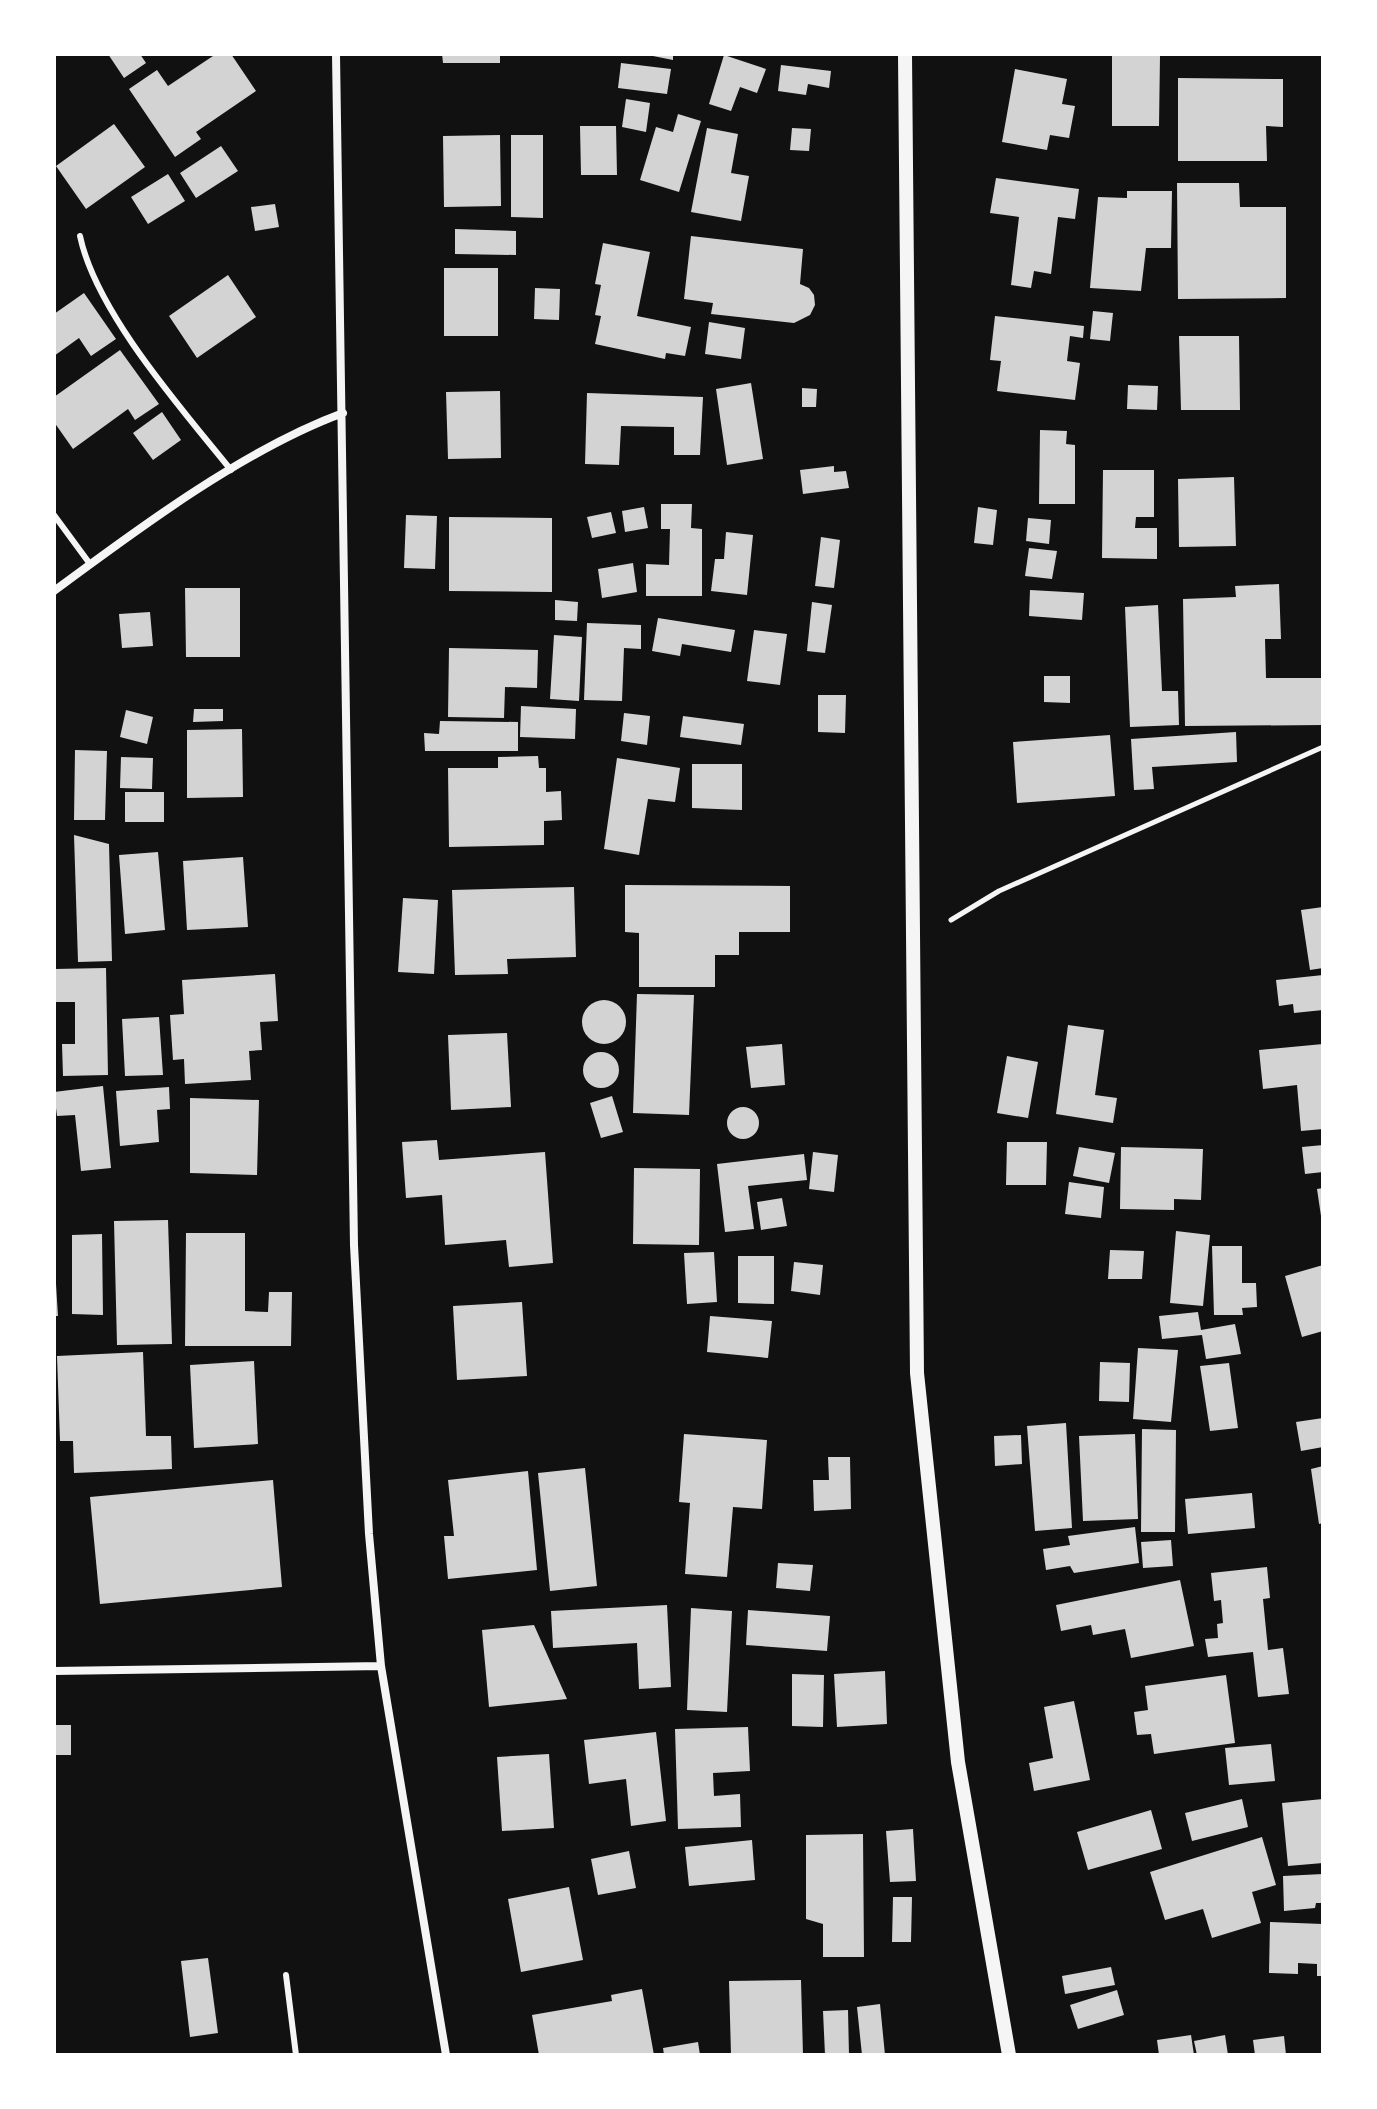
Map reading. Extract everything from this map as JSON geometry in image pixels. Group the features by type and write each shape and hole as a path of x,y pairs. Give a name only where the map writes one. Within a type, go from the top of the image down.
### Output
{"street":[{"path":"336,54 354,1245 369,1534 381,1666 446,2055"},
{"path":"905,54 917,1373 958,1762 1009,2055"},
{"path":"54,591 231,470 313,424 343,413"},
{"path":"54,1671 381,1666"}],"lane":[{"path":"80,236 98,290 173,399 231,470"},
{"path":"54,515 90,564"},
{"path":"286,1975 296,2055"}],"path":[{"path":"914,942 999,891 1323,747"}],"building":[{"path":"108,54 140,54 146,63 124,78"},
{"path":"216,54 231,54 256,91 196,132 201,139 175,157 129,89 157,70 168,86"},
{"path":"442,54 500,54 500,63 443,63"},
{"path":"643,54 673,54 673,60"},
{"path":"724,55 766,69 757,93 740,87 731,111 709,104"},
{"path":"1112,55 1160,56 1159,126 1112,126"},
{"path":"621,63 671,69 667,94 618,88"},
{"path":"781,65 831,71 829,88 808,84 806,95 778,91"},
{"path":"1015,69 1067,79 1062,104 1075,106 1069,138 1050,135 1047,150 1002,142"},
{"path":"1178,78 1283,79 1283,127 1266,126 1267,161 1178,161"},
{"path":"626,99 650,103 646,132 622,127"},
{"path":"678,114 701,121 679,192 640,180 656,127 673,132"},
{"path":"114,124 145,167 86,209 56,166"},
{"path":"580,126 616,126 617,175 581,175"},
{"path":"707,128 738,134 731,173 749,176 741,221 691,212"},
{"path":"792,128 811,129 809,151 790,150"},
{"path":"500,135 501,206 444,207 443,136"},
{"path":"511,135 543,135 543,218 511,217"},
{"path":"221,146 238,171 196,198 180,173"},
{"path":"168,174 185,201 148,224 131,197"},
{"path":"996,178 1079,189 1075,219 1058,217 1051,274 1034,271 1031,288 1011,285 1019,217 990,213"},
{"path":"1177,183 1239,183 1240,207 1286,207 1286,298 1178,299"},
{"path":"1127,191 1172,191 1171,248 1146,248 1141,291 1090,288 1098,197 1127,198"},
{"path":"275,204 279,227 255,231 251,207"},
{"path":"455,229 516,231 516,255 455,254"},
{"path":"691,236 803,249 800,284 809,288 814,295 815,305 810,315 794,323 711,314 713,303 684,299"},
{"path":"603,243 650,252 637,316 691,327 685,356 666,353 665,359 595,344 601,316 595,315 601,285 595,284"},
{"path":"444,268 498,268 498,336 444,336"},
{"path":"228,275 256,317 197,358 169,316"},
{"path":"535,288 560,289 559,320 534,319"},
{"path":"84,293 116,339 91,356 79,338 54,356 54,314"},
{"path":"1093,311 1113,313 1110,341 1090,339"},
{"path":"995,316 1084,326 1083,338 1070,336 1067,361 1080,363 1075,400 997,391 1001,361 990,360"},
{"path":"709,322 745,328 741,359 705,354"},
{"path":"1179,336 1239,336 1240,410 1181,410"},
{"path":"120,350 159,404 135,420 128,409 73,449 54,422 54,397"},
{"path":"751,383 763,459 727,465 716,389"},
{"path":"1128,385 1158,386 1157,410 1127,409"},
{"path":"802,388 817,389 816,407 802,407"},
{"path":"500,391 501,458 448,459 446,392"},
{"path":"587,393 703,397 700,455 674,455 674,427 621,426 619,465 585,464"},
{"path":"162,412 181,440 153,460 133,433"},
{"path":"1040,430 1067,431 1066,444 1075,445 1075,504 1039,504"},
{"path":"834,466 834,472 846,471 849,488 803,494 800,470"},
{"path":"1103,470 1154,470 1154,517 1136,517 1135,528 1157,528 1157,559 1102,558"},
{"path":"1234,477 1236,546 1179,547 1178,479"},
{"path":"661,504 692,504 691,528 702,529 702,596 646,596 646,564 669,565 670,529 661,529"},
{"path":"644,507 648,528 625,532 622,511"},
{"path":"978,507 997,510 993,545 974,543"},
{"path":"611,512 616,533 592,538 587,517"},
{"path":"406,515 437,516 435,569 404,568"},
{"path":"449,517 552,518 552,592 449,591"},
{"path":"1028,518 1051,520 1049,544 1026,541"},
{"path":"726,532 753,535 747,595 711,591 715,559 724,559"},
{"path":"821,537 840,540 834,588 815,586"},
{"path":"1029,548 1057,551 1052,579 1025,576"},
{"path":"633,563 637,592 602,598 598,569"},
{"path":"1279,584 1281,639 1265,639 1266,678 1323,678 1323,725 1185,726 1183,599 1236,597 1235,586"},
{"path":"185,588 240,588 240,657 186,657"},
{"path":"1030,590 1084,593 1082,620 1029,616"},
{"path":"555,600 578,602 577,621 555,620"},
{"path":"812,602 832,605 825,653 807,651"},
{"path":"1158,605 1162,691 1178,691 1179,725 1130,727 1125,607"},
{"path":"150,612 153,646 122,648 119,614"},
{"path":"658,618 735,630 731,652 682,644 680,656 652,651"},
{"path":"587,623 641,625 641,649 624,648 622,701 584,700"},
{"path":"754,630 787,634 780,685 747,681"},
{"path":"554,635 582,637 579,701 550,699"},
{"path":"449,648 538,650 537,688 505,687 504,718 448,717"},
{"path":"1044,676 1070,676 1070,703 1044,702"},
{"path":"818,695 846,695 845,733 818,732"},
{"path":"521,706 576,709 575,739 520,737"},
{"path":"194,709 223,709 223,721 193,722"},
{"path":"126,710 153,717 147,744 120,737"},
{"path":"624,713 650,716 647,745 621,741"},
{"path":"683,716 744,724 741,745 680,737"},
{"path":"440,721 518,722 518,751 425,751 424,733 439,734"},
{"path":"242,729 243,797 187,798 187,730"},
{"path":"1236,732 1237,762 1152,767 1154,789 1134,790 1131,739"},
{"path":"1110,735 1115,796 1017,803 1013,742"},
{"path":"75,750 107,751 105,820 74,820"},
{"path":"538,756 539,768 546,768 546,792 561,791 562,820 544,821 544,845 449,847 448,768 498,768 498,757"},
{"path":"121,757 153,758 152,789 120,788"},
{"path":"617,758 680,768 675,802 648,799 639,855 604,849"},
{"path":"692,764 742,764 742,810 692,808"},
{"path":"125,792 164,792 164,822 125,822"},
{"path":"74,835 109,844 112,961 78,962"},
{"path":"158,852 165,930 125,934 119,855"},
{"path":"243,857 248,927 187,930 183,861"},
{"path":"625,885 790,886 790,932 739,932 739,955 715,955 715,987 639,987 639,933 625,932"},
{"path":"574,887 576,957 507,959 508,974 455,975 452,890"},
{"path":"403,898 438,900 434,974 398,972"},
{"path":"1323,907 1323,968 1310,970 1301,910"},
{"path":"106,968 108,1075 63,1076 62,1044 75,1044 75,1002 55,1002 54,969"},
{"path":"275,974 278,1021 260,1022 262,1050 249,1051 251,1080 185,1084 184,1059 173,1060 170,1015 184,1014 182,980"},
{"path":"1323,975 1323,1010 1294,1013 1293,1004 1279,1006 1276,980"},
{"path":"637,994 694,995 689,1115 633,1113"},
{"path":"604,1000 620,1006 626,1022 620,1038 604,1044 588,1038 582,1022 588,1006"},
{"path":"159,1017 163,1075 125,1076 122,1019"},
{"path":"1068,1025 1104,1030 1095,1095 1117,1098 1113,1123 1056,1114"},
{"path":"507,1033 511,1107 451,1110 448,1035"},
{"path":"782,1044 785,1085 751,1088 746,1047"},
{"path":"1323,1044 1323,1129 1301,1131 1297,1085 1263,1089 1259,1050"},
{"path":"601,1052 614,1057 619,1070 614,1083 601,1088 588,1083 583,1070 588,1057"},
{"path":"1007,1056 1038,1062 1028,1118 997,1113"},
{"path":"103,1086 111,1168 81,1171 75,1115 57,1116 54,1092"},
{"path":"169,1087 170,1109 157,1110 159,1142 120,1146 116,1091"},
{"path":"612,1096 623,1132 601,1138 590,1103"},
{"path":"190,1098 259,1100 257,1175 190,1173"},
{"path":"743,1107 754,1112 759,1123 754,1134 743,1139 732,1134 727,1123 732,1112"},
{"path":"437,1140 439,1160 545,1152 553,1263 509,1267 506,1240 445,1245 442,1195 406,1198 402,1142"},
{"path":"1007,1142 1047,1142 1046,1185 1006,1185"},
{"path":"1323,1145 1323,1172 1305,1174 1302,1147"},
{"path":"1079,1147 1115,1153 1109,1183 1073,1176"},
{"path":"1121,1147 1203,1149 1201,1200 1174,1199 1174,1210 1120,1209"},
{"path":"813,1152 838,1155 834,1192 809,1189"},
{"path":"804,1154 807,1180 748,1186 754,1229 725,1232 717,1164"},
{"path":"634,1168 700,1169 699,1245 633,1244"},
{"path":"1069,1182 1104,1187 1101,1218 1065,1214"},
{"path":"1323,1188 1323,1216 1321,1216 1317,1189"},
{"path":"782,1198 787,1226 761,1230 757,1202"},
{"path":"168,1220 172,1344 117,1345 114,1221"},
{"path":"1176,1231 1210,1235 1203,1306 1170,1303"},
{"path":"186,1233 245,1233 245,1311 268,1312 269,1292 292,1292 291,1346 185,1346"},
{"path":"102,1234 103,1315 72,1314 72,1235"},
{"path":"1212,1246 1242,1246 1242,1283 1256,1283 1257,1307 1242,1308 1243,1315 1214,1315"},
{"path":"1110,1250 1144,1251 1142,1279 1108,1279"},
{"path":"714,1252 717,1302 687,1304 684,1253"},
{"path":"738,1256 774,1256 774,1304 738,1303"},
{"path":"794,1262 823,1265 820,1295 791,1291"},
{"path":"1323,1265 1323,1331 1302,1337 1285,1276"},
{"path":"56,1284 58,1316 54,1316"},
{"path":"522,1302 527,1376 457,1380 453,1306"},
{"path":"1198,1312 1201,1330 1235,1324 1241,1354 1206,1359 1202,1335 1162,1339 1159,1316"},
{"path":"710,1316 772,1321 768,1358 707,1352"},
{"path":"1138,1348 1178,1350 1171,1422 1133,1419"},
{"path":"143,1352 146,1436 171,1436 172,1469 74,1473 73,1441 60,1441 57,1356"},
{"path":"254,1361 258,1444 194,1448 190,1365"},
{"path":"1100,1362 1130,1363 1129,1402 1099,1401"},
{"path":"1229,1363 1238,1428 1210,1431 1200,1366"},
{"path":"1323,1418 1323,1447 1301,1451 1296,1422"},
{"path":"1066,1423 1072,1528 1035,1531 1027,1426"},
{"path":"1142,1429 1176,1430 1175,1532 1141,1532"},
{"path":"684,1434 767,1440 762,1509 733,1507 727,1577 685,1574 690,1503 679,1502"},
{"path":"1135,1434 1138,1519 1083,1521 1079,1436"},
{"path":"1021,1435 1022,1464 995,1466 994,1436"},
{"path":"828,1457 850,1457 851,1509 814,1511 813,1480 829,1480"},
{"path":"1323,1466 1323,1523 1319,1524 1311,1469"},
{"path":"585,1468 597,1586 550,1591 538,1473"},
{"path":"528,1471 537,1570 448,1579 444,1536 454,1536 448,1480"},
{"path":"273,1480 282,1587 100,1604 90,1497"},
{"path":"1252,1493 1255,1528 1188,1534 1185,1499"},
{"path":"1135,1527 1139,1563 1074,1573 1070,1566 1046,1570 1043,1549 1070,1545 1068,1536"},
{"path":"1171,1540 1173,1566 1143,1568 1141,1542"},
{"path":"778,1563 813,1565 810,1591 776,1588"},
{"path":"1267,1567 1270,1598 1263,1599 1268,1650 1283,1648 1289,1694 1258,1697 1253,1652 1208,1657 1205,1639 1218,1638 1217,1624 1223,1623 1221,1600 1214,1601 1211,1573"},
{"path":"1180,1580 1194,1646 1131,1658 1125,1629 1093,1635 1091,1625 1061,1631 1056,1605"},
{"path":"667,1605 671,1687 639,1689 637,1643 553,1648 551,1611"},
{"path":"691,1608 732,1611 727,1712 687,1710"},
{"path":"748,1610 830,1616 827,1651 746,1645"},
{"path":"534,1625 567,1699 489,1707 482,1630"},
{"path":"885,1671 887,1724 837,1727 834,1674"},
{"path":"792,1674 824,1675 823,1727 792,1726"},
{"path":"1226,1675 1235,1743 1154,1754 1151,1734 1137,1735 1134,1712 1148,1710 1145,1686"},
{"path":"1074,1701 1090,1780 1034,1791 1029,1763 1053,1758 1044,1707"},
{"path":"54,1725 71,1725 71,1755 54,1755"},
{"path":"748,1727 750,1771 713,1773 714,1796 740,1794 741,1827 678,1829 675,1729"},
{"path":"656,1732 666,1821 631,1826 626,1779 589,1784 584,1740"},
{"path":"1271,1744 1275,1781 1229,1785 1225,1748"},
{"path":"549,1754 554,1828 502,1831 497,1757"},
{"path":"1242,1799 1248,1827 1192,1841 1185,1813"},
{"path":"1323,1799 1323,1863 1288,1866 1282,1803"},
{"path":"1151,1810 1162,1849 1088,1870 1077,1832"},
{"path":"913,1829 916,1881 890,1882 886,1831"},
{"path":"863,1834 864,1957 823,1957 823,1924 806,1919 806,1835"},
{"path":"1262,1837 1276,1885 1252,1892 1261,1923 1212,1938 1203,1909 1165,1920 1150,1872"},
{"path":"752,1840 755,1880 689,1886 685,1847"},
{"path":"629,1851 636,1888 598,1895 591,1859"},
{"path":"1323,1874 1323,1903 1316,1903 1315,1908 1284,1911 1283,1876"},
{"path":"569,1887 583,1960 521,1972 508,1899"},
{"path":"893,1897 912,1897 911,1942 892,1942"},
{"path":"1270,1922 1323,1924 1323,1976 1317,1976 1317,1964 1298,1963 1298,1974 1269,1973"},
{"path":"208,1958 218,2033 190,2037 181,1961"},
{"path":"1111,1967 1115,1985 1065,1994 1062,1976"},
{"path":"801,1980 803,2055 731,2055 729,1981"},
{"path":"642,1989 654,2055 539,2055 532,2015 612,2001 611,1995"},
{"path":"1117,1990 1124,2015 1078,2029 1070,2005"},
{"path":"880,2004 885,2055 862,2055 857,2007"},
{"path":"848,2010 849,2055 825,2055 823,2011"},
{"path":"1191,2035 1194,2055 1159,2055 1157,2040"},
{"path":"1225,2035 1228,2055 1197,2055 1194,2041"},
{"path":"1284,2036 1286,2055 1255,2055 1253,2040"},
{"path":"698,2042 700,2055 664,2055 663,2048"}]}
